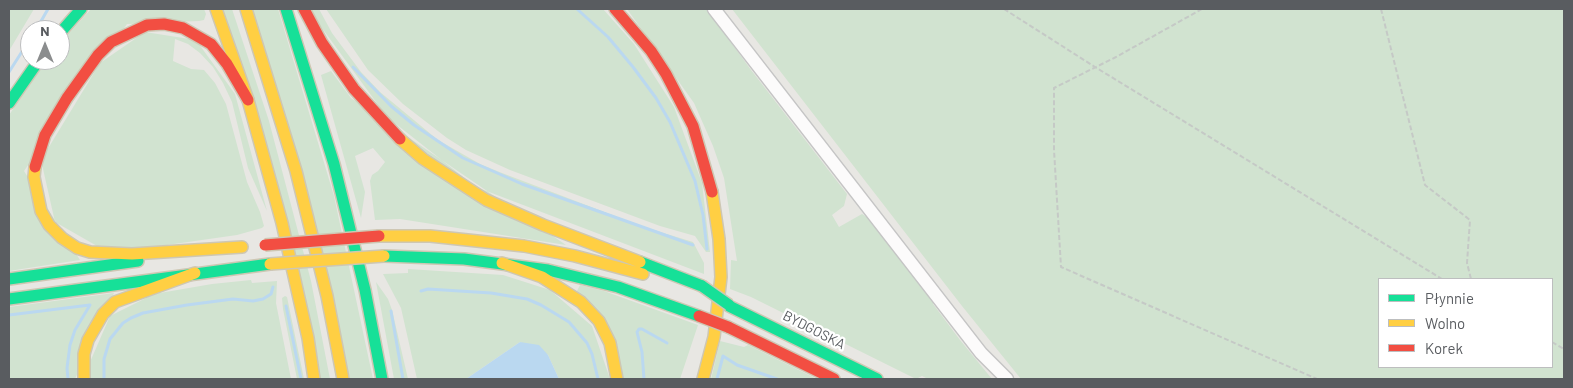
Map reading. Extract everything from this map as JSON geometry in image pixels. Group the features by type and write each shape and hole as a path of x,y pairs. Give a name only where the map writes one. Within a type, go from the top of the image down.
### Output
{"main road":[{"path":"70,22 81,9"},
{"path":"216,9 248,100 284,233 308,338 314,379"},
{"path":"246,9 296,171 328,296 343,379"},
{"path":"286,9 334,164 365,290 382,379"},
{"path":"304,9 327,51 354,89 391,131 444,174 486,200 702,291"},
{"path":"615,9 651,51 666,74 693,126 705,162 717,220 721,277 714,337 703,379"},
{"path":"242,247 132,254 90,252 77,248 62,238 49,225 41,211 34,177 36,159 44,136 67,98 98,55 111,42 147,25 164,24 183,28 197,34 211,44 227,64 248,100"},
{"path":"25,79 29,70"},
{"path":"9,103 32,70"},
{"path":"9,279 265,244 379,236 430,236 541,249 621,267 702,291"},
{"path":"9,299 270,264 384,256 431,257 502,263 595,281 645,295 728,327 834,379"},
{"path":"502,263 542,277 581,302 599,322 610,343 617,379"},
{"path":"84,379 84,354 88,340 103,314 115,302 132,294 195,273"},
{"name":"BYDGOSKA","path":"702,291 877,379"}],"street":[{"path":"714,9 981,353 1007,379"}],"path":[{"path":"1004,9 1095,67 1440,278"},
{"path":"1202,9 1054,88 1054,150 1061,267 1317,379"},
{"path":"1381,9 1425,185 1470,220 1467,262 1471,278"},
{"path":"1553,343 1564,349"}],"green space":[{"path":"9,9 34,9 27,20 20,20 20,33 9,51"},
{"path":"91,9 204,9 206,14 204,20 199,21 127,24 24,171 80,260 9,271 9,115 40,70 70,70 70,32"},
{"path":"221,9 232,9 269,121 311,281 330,379 319,379"},
{"path":"252,9 278,9 334,196 373,379 350,379"},
{"path":"308,9 319,9 332,33 361,72 380,92 438,140 480,164 502,173 644,227 693,242 704,263 704,274 476,187 387,117"},
{"path":"326,9 603,9 634,44 674,107 702,183 710,252 706,252 695,236 660,226 510,170 466,150 447,138 403,104 368,70"},
{"path":"627,9 707,9 751,70 847,194 844,206 832,215 839,227 862,214 870,219 934,302 933,304 960,340 992,379 928,379 922,376 916,379 751,297 730,289 731,260 737,261 724,178 713,146 694,103"},
{"path":"732,9 1564,9 1564,379 1021,379 962,306"},
{"path":"145,32 196,40 235,94 267,211 248,168 232,102 223,83 213,67 200,53 188,44 175,39 173,61 191,69 204,70 215,83 226,104 247,182 260,212 264,226 262,228 237,235 132,250 104,250 55,222 41,160 100,63"},
{"path":"331,71 351,98 566,245 400,219 375,220 370,181 372,175 385,162 373,148 355,156 365,192 361,218 321,75"},
{"path":"408,269 503,275 550,290 592,326 610,379 559,379 548,355 520,342 466,379 417,379 401,308 383,274 408,273"},
{"path":"251,280 252,283 277,281 276,303 291,379 91,379 90,362 110,316 154,294 212,284"},
{"path":"376,282 388,299 392,310 408,379 394,379"},
{"path":"580,285 604,291 698,325 680,379 623,379 577,291"},
{"path":"114,293 75,379 9,379 9,307"},
{"path":"287,297 304,379 297,379 283,309 282,298"},
{"path":"720,341 744,347 748,345 817,379 711,379"}],"water":[{"path":"520,342 539,345 548,355 559,379 466,379"}],"waterway":[{"path":"42,20 48,9"},
{"path":"577,9 608,37 633,67 656,98 670,122 695,181 703,215 707,249"},
{"path":"9,72 20,55"},
{"path":"353,67 391,106 414,125 463,158 522,184 693,245"},
{"path":"104,379 104,359 110,339 123,323 131,318 143,313 187,305 233,299 253,301 263,299 271,294 273,287"},
{"path":"421,291 428,289 491,293 527,299 541,305 569,322 587,343 592,354 598,379"},
{"path":"9,315 90,305 75,330 70,345 67,368 68,379"},
{"path":"286,306 301,379"},
{"path":"391,311 403,379"},
{"path":"644,379 642,352 637,332 639,329 642,329 667,343"},
{"path":"717,379 723,356 737,365 777,379"}],"traffic: fast":[{"path":"70,22 81,9"},
{"path":"286,9 334,164 365,290 382,379"},
{"path":"9,103 32,70"},
{"path":"384,256 464,259 548,270 618,287 699,316"},
{"path":"9,279 138,261"},
{"path":"640,262 702,286"},
{"path":"9,299 270,264"},
{"path":"702,286 729,305"},
{"path":"729,306 877,379"}],"traffic: slow":[{"path":"216,9 248,100 282,223 308,338 314,379"},
{"path":"246,9 296,171 327,296 343,379"},
{"path":"400,139 423,159 486,200 543,225 640,262"},
{"path":"35,167 34,177 41,211 49,225 62,238 77,248 90,252 132,254 242,247"},
{"path":"703,379 714,337 721,277 719,239 712,192"},
{"path":"379,236 430,236 524,246 575,256 643,274"},
{"path":"270,264 384,256"},
{"path":"502,263 542,277 581,302 599,321 610,343 617,379"},
{"path":"84,379 84,354 88,340 103,314 115,302 195,273"}],"traffic: jam":[{"path":"304,9 322,43 354,89 400,139"},
{"path":"615,9 651,51 666,74 693,126 712,192"},
{"path":"35,167 45,135 67,98 98,55 111,42 147,25 164,24 183,28 211,44 227,64 248,100"},
{"path":"265,245 379,236"},
{"path":"699,316 728,327"},
{"path":"728,327 834,379"}]}
